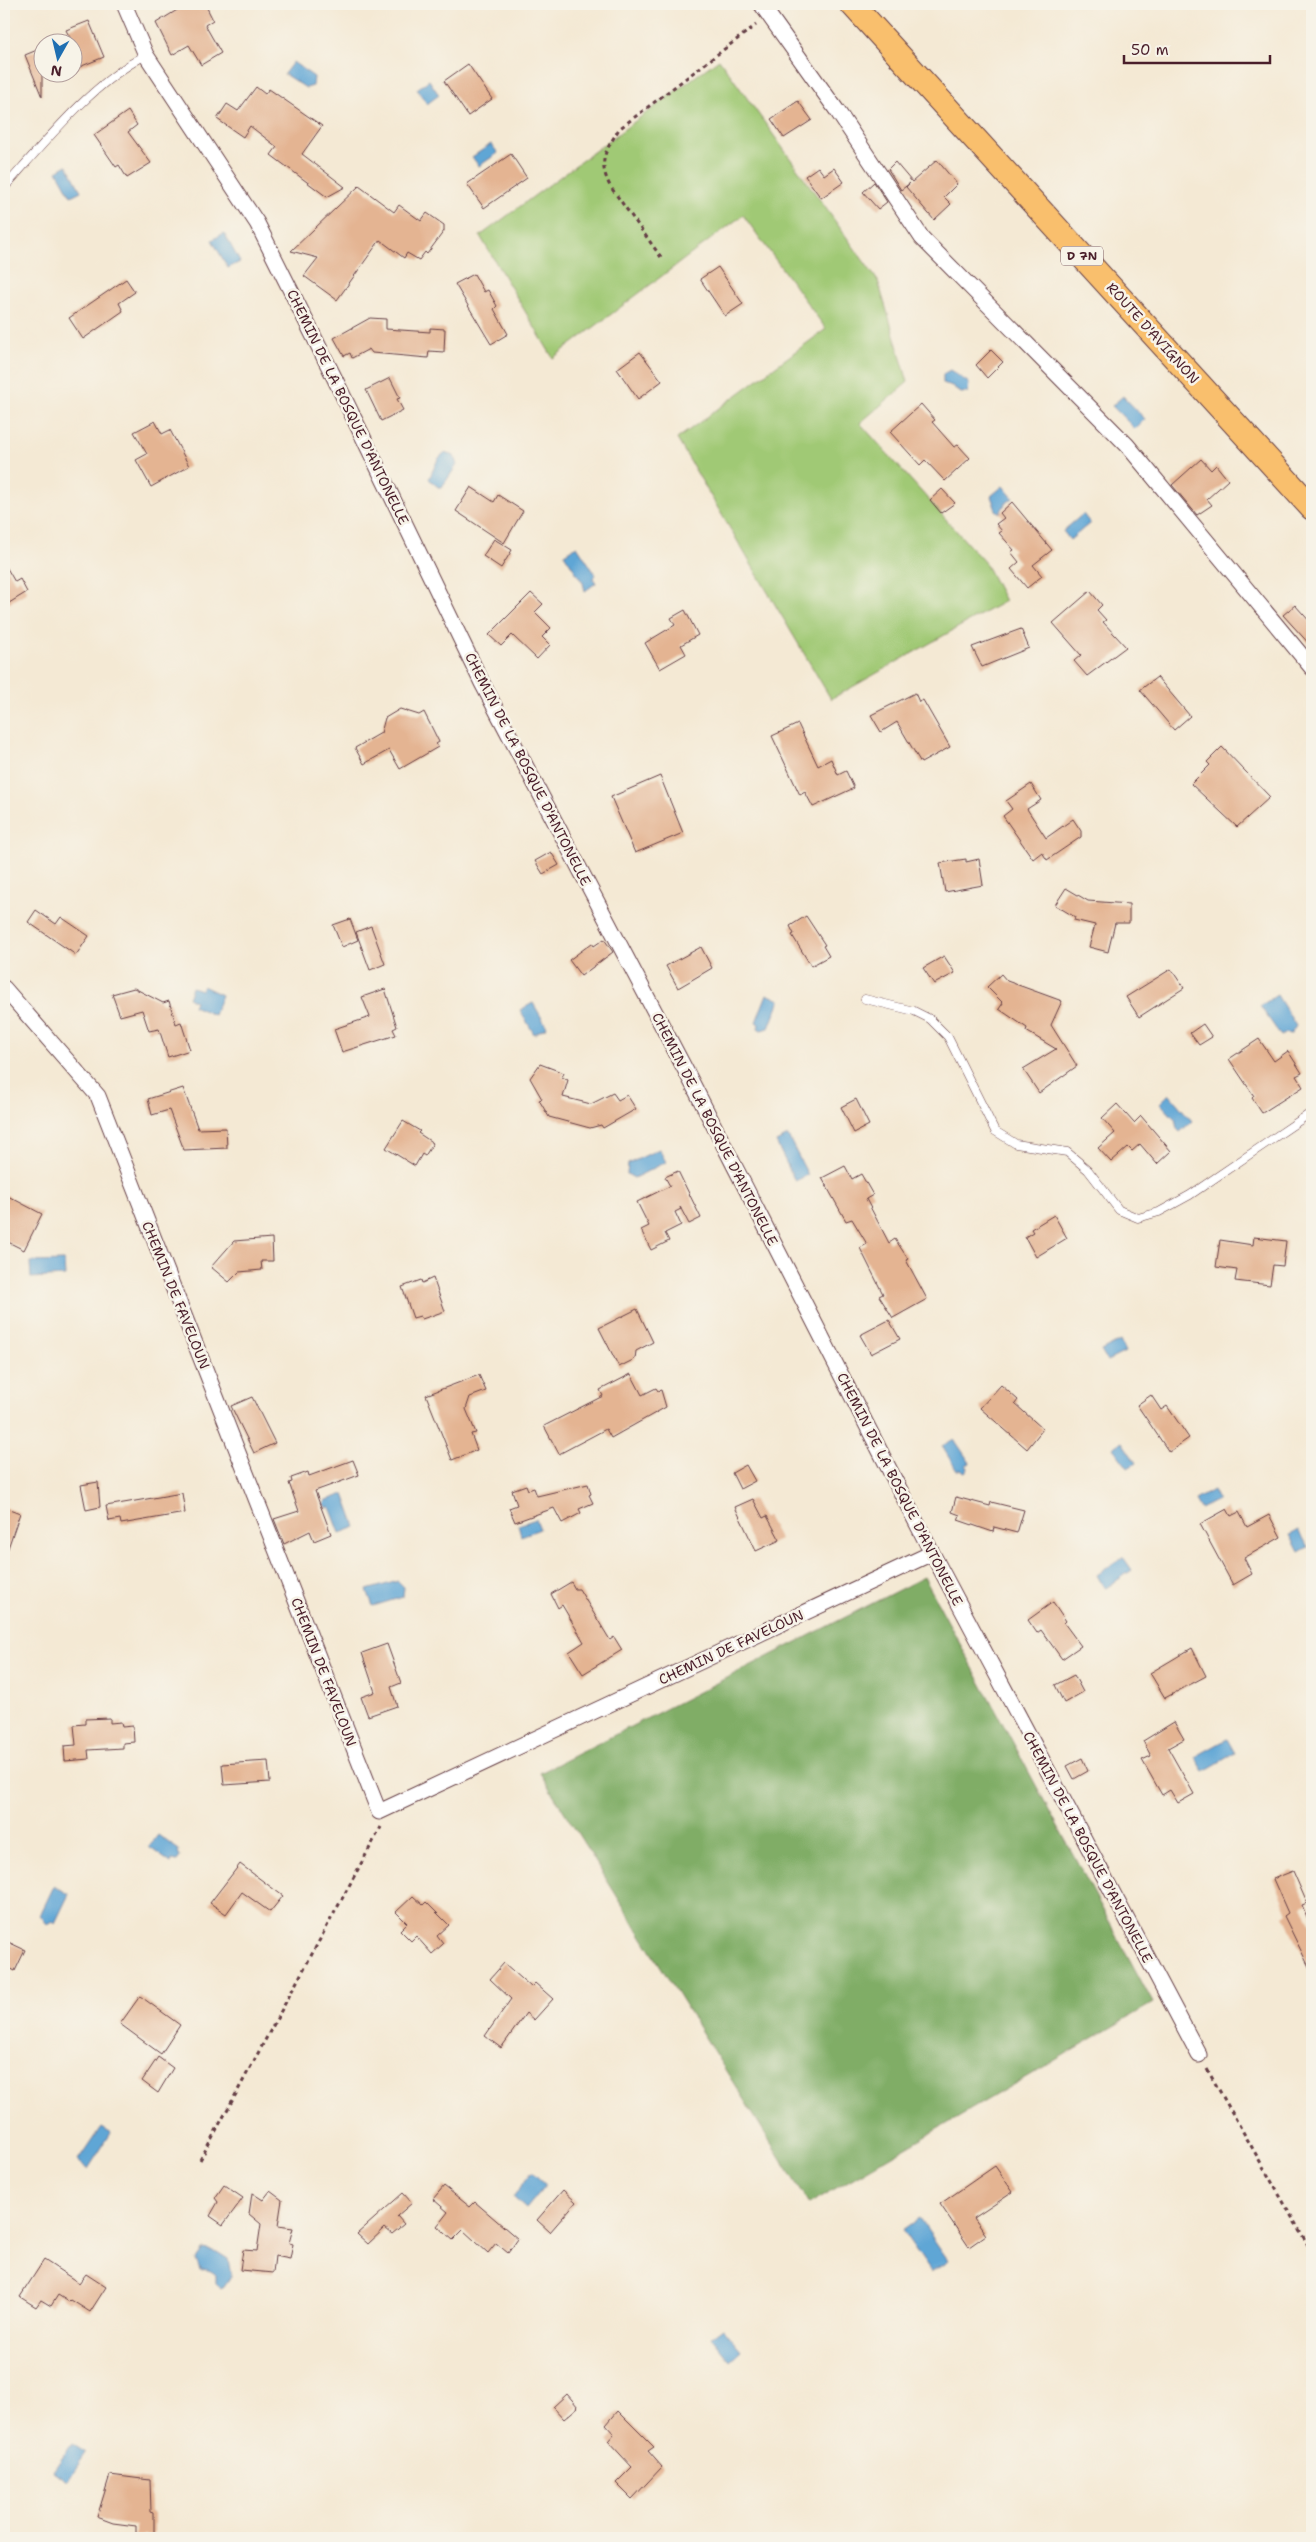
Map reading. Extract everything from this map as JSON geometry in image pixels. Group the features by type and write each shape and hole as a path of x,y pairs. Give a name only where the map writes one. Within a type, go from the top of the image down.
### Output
{"main road":[{"name":"ROUTE D'AVIGNON","path":"852,4 1312,508"}],"street":[{"name":"CHEMIN DE LA BOSQUE D'ANTONELLE","path":"124,4 146,55 256,224 333,375 482,683 691,1080 932,1554 1199,2055"},
{"path":"765,9 838,112 922,238 1127,445 1312,668"},
{"name":"CHEMIN DE FAVELOUN","path":"4,988 98,1096 378,1812 932,1554"}],"lane":[{"path":"4,188 61,124 125,66 146,55"},
{"path":"865,999 914,1011 930,1019 948,1037 995,1132 1016,1144 1067,1152 1088,1170 1119,1210 1138,1218 1159,1212 1190,1195 1312,1112"}],"path":[{"path":"660,257 610,186 603,173 605,152 619,129 765,9"},
{"path":"200,2160 370,1850 382,1827 378,1819"},
{"path":"1199,2055 1312,2252"}],"green space":[{"path":"719,59 878,281 908,382 860,423 985,563 1005,601 831,699 677,439 826,329 743,215 553,358 480,236"},
{"path":"924,1577 1153,2003 809,2204 540,1773"}],"water":[{"path":"293,62 314,77 313,86 306,88 284,74"},
{"path":"429,80 439,95 427,104 417,89"},
{"path":"491,144 498,153 479,166 472,157"},
{"path":"67,165 81,191 71,196 57,171"},
{"path":"224,233 240,262 228,268 212,240"},
{"path":"950,370 969,383 968,392 961,393 952,386 943,383 943,374"},
{"path":"1123,396 1145,419 1135,429 1112,406"},
{"path":"444,453 454,456 457,465 442,487 438,487 429,479 438,459"},
{"path":"1003,486 1013,498 1005,504 1000,513 996,510 991,496"},
{"path":"1083,514 1090,523 1070,540 1063,531"},
{"path":"577,546 596,575 593,578 596,583 585,591 583,583 564,554"},
{"path":"203,986 222,995 214,1015 193,1006 195,1001 188,998 192,987 201,990"},
{"path":"767,994 780,1000 769,1028 761,1030 756,1022"},
{"path":"1277,995 1296,1026 1291,1034 1285,1033 1281,1036 1260,1006"},
{"path":"533,1003 547,1027 534,1034 520,1010"},
{"path":"1169,1094 1192,1121 1180,1132 1177,1129 1175,1119 1160,1103"},
{"path":"788,1136 808,1175 795,1181 776,1142"},
{"path":"659,1149 666,1162 634,1178 627,1174 628,1164"},
{"path":"64,1261 65,1276 31,1278 30,1262"},
{"path":"1120,1341 1125,1352 1107,1361 1101,1351"},
{"path":"954,1439 970,1463 966,1465 968,1468 965,1472 960,1469 957,1471 942,1446"},
{"path":"1122,1442 1136,1463 1128,1468 1113,1448"},
{"path":"1213,1490 1218,1500 1200,1509 1195,1500"},
{"path":"344,1494 356,1527 340,1533 330,1507 326,1507 324,1504 327,1500"},
{"path":"536,1519 540,1529 521,1536 518,1525"},
{"path":"1299,1530 1308,1547 1299,1552 1290,1535"},
{"path":"1123,1557 1132,1570 1106,1588 1097,1575"},
{"path":"398,1581 404,1587 403,1597 373,1606 367,1590"},
{"path":"1227,1739 1235,1753 1204,1771 1195,1757"},
{"path":"158,1835 179,1850 180,1857 177,1861 172,1860 171,1863 149,1847"},
{"path":"54,1886 69,1894 55,1923 52,1921 47,1924 40,1915"},
{"path":"101,2127 111,2133 88,2169 78,2161"},
{"path":"532,2172 546,2185 526,2209 513,2197"},
{"path":"919,2218 948,2260 931,2272 902,2230"},
{"path":"204,2249 217,2252 228,2259 231,2276 222,2289 216,2284 216,2275 214,2273 209,2270 200,2270 196,2260"},
{"path":"723,2328 741,2350 730,2360 711,2337"},
{"path":"72,2444 86,2453 67,2481 53,2471"}],"building":[{"path":"187,4 205,4 213,20 205,25 221,53 201,65 189,45 172,55 156,23"},
{"path":"89,21 104,57 82,66 82,32 67,32 66,30"},
{"path":"32,52 32,72 25,55"},
{"path":"468,64 492,99 468,116 444,81"},
{"path":"36,82 42,82 42,97"},
{"path":"256,87 265,94 269,89 322,126 302,154 345,187 327,197 271,155 277,147 250,126 243,137 217,119 227,104 238,111"},
{"path":"798,101 812,120 784,138 771,119"},
{"path":"128,111 137,125 128,132 151,163 127,178 119,165 116,167 94,135"},
{"path":"511,154 527,178 484,208 467,184"},
{"path":"937,160 957,184 944,197 951,204 934,220 906,187 910,183 901,190 888,169 895,162 912,182"},
{"path":"818,167 824,175 834,168 844,182 821,198 805,176"},
{"path":"874,182 887,202 878,209 863,192"},
{"path":"359,186 394,212 399,205 421,221 427,213 444,225 444,231 427,254 425,252 419,260 407,253 404,258 380,240 337,300 304,276 318,258 291,251"},
{"path":"718,267 743,304 725,316 700,279"},
{"path":"474,274 484,292 488,290 497,306 494,309 508,334 491,344 455,284"},
{"path":"126,279 135,292 119,303 123,311 83,339 69,318"},
{"path":"370,318 386,319 386,329 430,332 430,328 445,329 444,352 429,351 428,358 372,353 369,349 352,358 350,353 344,356 334,338"},
{"path":"991,350 1003,362 987,378 976,365"},
{"path":"640,352 662,381 638,399 617,369"},
{"path":"390,378 400,398 397,399 403,410 381,421 366,390"},
{"path":"921,404 935,420 932,422 954,447 958,445 970,458 945,481 925,460 920,465 890,432"},
{"path":"155,421 162,434 170,430 189,466 151,487 136,460 147,454 134,432"},
{"path":"1201,459 1211,470 1216,465 1228,480 1207,499 1212,505 1197,515 1172,485"},
{"path":"471,487 494,502 498,495 523,511 504,543 456,511"},
{"path":"942,489 955,503 941,513 930,500"},
{"path":"1012,502 1052,550 1033,565 1042,576 1027,588 1011,569 1019,562 1011,552 1014,550 999,533 1002,531 996,524 1004,518 1000,513"},
{"path":"494,539 512,550 501,568 483,556"},
{"path":"4,563 15,582 20,579 27,592 9,603 4,594"},
{"path":"1090,591 1102,605 1097,610 1106,620 1103,622 1126,647 1087,676 1074,661 1081,655 1053,623"},
{"path":"531,593 543,604 535,612 551,628 542,637 550,645 537,659 512,635 501,646 489,635"},
{"path":"1295,605 1312,624 1312,647 1283,615"},
{"path":"685,610 698,635 681,645 686,654 660,669 645,643 675,625 671,618"},
{"path":"1021,629 1029,648 982,667 972,647"},
{"path":"1157,677 1190,716 1174,730 1140,690"},
{"path":"915,693 919,702 923,700 950,747 921,763 897,722 881,732 871,715"},
{"path":"400,709 419,715 424,712 439,742 436,744 438,747 400,769 389,750 364,764 355,748 381,733 385,718"},
{"path":"798,724 818,766 831,759 838,775 846,771 854,788 813,807 805,792 800,795 772,736"},
{"path":"1222,747 1270,797 1237,827 1191,784 1210,765 1207,762"},
{"path":"660,776 683,833 635,853 611,797"},
{"path":"1031,784 1041,800 1027,809 1046,838 1073,819 1081,831 1081,837 1047,860 1042,852 1033,859 1003,816 1012,809 1006,801"},
{"path":"551,852 559,865 543,874 535,861"},
{"path":"966,859 966,862 979,859 983,885 945,892 940,863"},
{"path":"1066,888 1088,901 1129,904 1129,923 1115,923 1108,952 1089,947 1095,925 1074,920 1075,917 1055,905"},
{"path":"36,910 56,924 61,917 89,936 76,955 28,922"},
{"path":"806,916 825,945 823,946 829,956 811,966 792,935 794,934 790,926"},
{"path":"350,919 358,940 342,947 333,925"},
{"path":"371,926 385,964 370,970 356,932"},
{"path":"604,939 613,952 581,976 569,960 592,943 594,946"},
{"path":"701,947 712,968 678,988 666,966"},
{"path":"944,956 955,973 934,984 923,968"},
{"path":"1171,969 1184,988 1139,1017 1126,997"},
{"path":"1001,974 1007,981 1062,1001 1051,1025 1077,1066 1039,1093 1023,1069 1056,1049 1026,1031 1027,1028 999,1009 1003,1003 987,987"},
{"path":"134,988 163,1003 169,1001 176,1024 181,1022 190,1050 168,1057 159,1029 149,1031 142,1010 120,1016 112,994"},
{"path":"385,989 397,1027 393,1029 396,1035 342,1052 334,1029 370,1017 362,997"},
{"path":"1203,1024 1212,1037 1199,1045 1190,1033"},
{"path":"1259,1039 1274,1061 1288,1051 1302,1073 1296,1076 1303,1087 1262,1113 1252,1098 1254,1096 1229,1059"},
{"path":"540,1064 564,1073 562,1077 568,1080 563,1097 591,1104 613,1093 618,1100 627,1095 636,1109 603,1128 601,1125 590,1128 549,1117 539,1100 542,1099 530,1078"},
{"path":"183,1088 198,1129 226,1128 227,1148 184,1150 169,1110 152,1115 148,1099"},
{"path":"856,1099 869,1125 854,1133 841,1107"},
{"path":"1117,1104 1134,1123 1141,1116 1171,1151 1157,1164 1140,1144 1132,1151 1128,1147 1111,1162 1098,1148 1115,1133 1102,1118"},
{"path":"403,1121 420,1131 418,1133 433,1143 425,1156 422,1154 415,1166 386,1148"},
{"path":"845,1166 852,1179 861,1174 873,1195 866,1199 889,1243 895,1239 908,1259 906,1260 927,1299 893,1318 879,1296 883,1294 860,1248 867,1244 852,1219 846,1221 822,1178"},
{"path":"678,1171 701,1218 689,1224 680,1207 681,1209 675,1212 681,1225 665,1233 669,1241 651,1250 641,1230 649,1226 637,1202 670,1186 665,1177"},
{"path":"4,1194 42,1214 24,1250 4,1240"},
{"path":"1054,1215 1067,1238 1036,1257 1025,1237 1033,1232 1031,1229"},
{"path":"1254,1237 1286,1241 1283,1266 1273,1265 1270,1285 1235,1281 1237,1270 1216,1267 1220,1240 1253,1245"},
{"path":"272,1238 273,1261 261,1261 262,1270 239,1272 229,1282 211,1267 234,1241"},
{"path":"433,1278 445,1311 422,1319 420,1316 413,1318 402,1287 421,1280 422,1283"},
{"path":"637,1309 653,1342 636,1351 635,1359 619,1367 599,1328"},
{"path":"889,1320 900,1339 871,1354 860,1335"},
{"path":"631,1374 642,1395 656,1388 658,1391 661,1390 666,1407 611,1438 606,1429 559,1454 544,1426 603,1396 600,1390"},
{"path":"479,1375 486,1391 470,1397 466,1409 476,1433 471,1434 477,1450 452,1460 426,1395"},
{"path":"1001,1385 1018,1400 1015,1404 1043,1429 1027,1449 980,1408"},
{"path":"1151,1395 1161,1410 1167,1406 1189,1438 1169,1452 1137,1405"},
{"path":"252,1397 275,1443 254,1453 231,1406"},
{"path":"353,1460 359,1475 315,1491 331,1534 314,1541 310,1531 284,1544 274,1519 299,1511 289,1483 292,1482 291,1478 308,1472 309,1476"},
{"path":"746,1465 755,1481 740,1489 732,1473"},
{"path":"98,1482 100,1507 86,1510 81,1485"},
{"path":"588,1484 591,1494 589,1495 593,1503 579,1509 581,1513 562,1523 554,1508 515,1522 509,1508 517,1505 512,1490 526,1485 528,1490 534,1488 537,1496"},
{"path":"182,1493 185,1513 121,1524 120,1519 109,1521 106,1506"},
{"path":"956,1497 990,1506 991,1502 1024,1510 1017,1533 994,1527 993,1532 958,1520 960,1515 952,1512"},
{"path":"753,1499 763,1518 767,1516 780,1540 756,1551 735,1507"},
{"path":"4,1507 20,1513 6,1554 4,1553"},
{"path":"1227,1509 1231,1516 1239,1512 1247,1527 1269,1515 1281,1537 1244,1558 1252,1574 1233,1585 1200,1524"},
{"path":"571,1582 575,1589 579,1589 610,1640 614,1637 622,1650 583,1674 569,1652 584,1642 562,1605 558,1608 551,1594"},
{"path":"1053,1602 1066,1621 1064,1623 1081,1646 1062,1659 1041,1630 1037,1633 1028,1620"},
{"path":"387,1644 401,1683 391,1687 397,1706 368,1716 361,1697 375,1692 362,1653"},
{"path":"1192,1648 1206,1676 1165,1698 1150,1673"},
{"path":"1074,1675 1083,1692 1064,1703 1055,1685"},
{"path":"110,1718 110,1723 121,1722 122,1727 133,1726 134,1742 123,1743 123,1748 88,1750 89,1759 65,1761 64,1746 76,1745 74,1725 85,1724 85,1719"},
{"path":"1174,1722 1184,1739 1168,1748 1194,1794 1178,1803 1170,1790 1162,1795 1142,1760 1151,1756 1143,1741"},
{"path":"1082,1758 1088,1771 1074,1779 1067,1766"},
{"path":"268,1761 270,1782 224,1785 222,1764"},
{"path":"240,1864 283,1896 270,1912 242,1892 226,1914 210,1903"},
{"path":"1293,1871 1307,1903 1302,1905 1312,1929 1312,1973 1284,1916 1288,1913 1273,1879"},
{"path":"413,1896 423,1905 426,1902 449,1925 437,1936 443,1944 432,1954 416,1936 411,1941 400,1930 407,1923 396,1912"},
{"path":"4,1940 25,1950 15,1971 4,1965"},
{"path":"504,1963 531,1987 535,1983 553,1999 534,2020 526,2013 501,2048 485,2036 511,1999 490,1979"},
{"path":"140,1996 180,2025 161,2054 120,2024"},
{"path":"158,2057 173,2068 158,2093 142,2081"},
{"path":"995,2166 1013,2192 974,2218 986,2235 969,2247 940,2204"},
{"path":"224,2185 243,2198 223,2225 210,2216 218,2202 215,2198"},
{"path":"444,2186 470,2207 475,2202 518,2239 508,2253 496,2243 488,2253 463,2230 453,2240 437,2226 448,2212 433,2199"},
{"path":"563,2190 576,2202 550,2232 537,2220"},
{"path":"270,2191 282,2200 278,2226 293,2228 289,2243 293,2244 290,2259 275,2256 273,2273 240,2270 243,2250 257,2251 261,2224 249,2214 252,2193 263,2200"},
{"path":"403,2193 412,2203 397,2216 404,2224 392,2234 385,2228 368,2244 357,2234"},
{"path":"44,2260 79,2283 86,2274 106,2287 90,2312 71,2300 69,2302 58,2295 51,2306 41,2300 36,2307 20,2297"},
{"path":"567,2394 578,2407 564,2419 553,2407"},
{"path":"618,2411 654,2447 648,2451 662,2467 632,2499 616,2483 632,2467 608,2441 614,2434 606,2425"},
{"path":"110,2475 150,2480 151,2512 154,2513 154,2535 136,2535 136,2526 113,2523 97,2517"}]}
